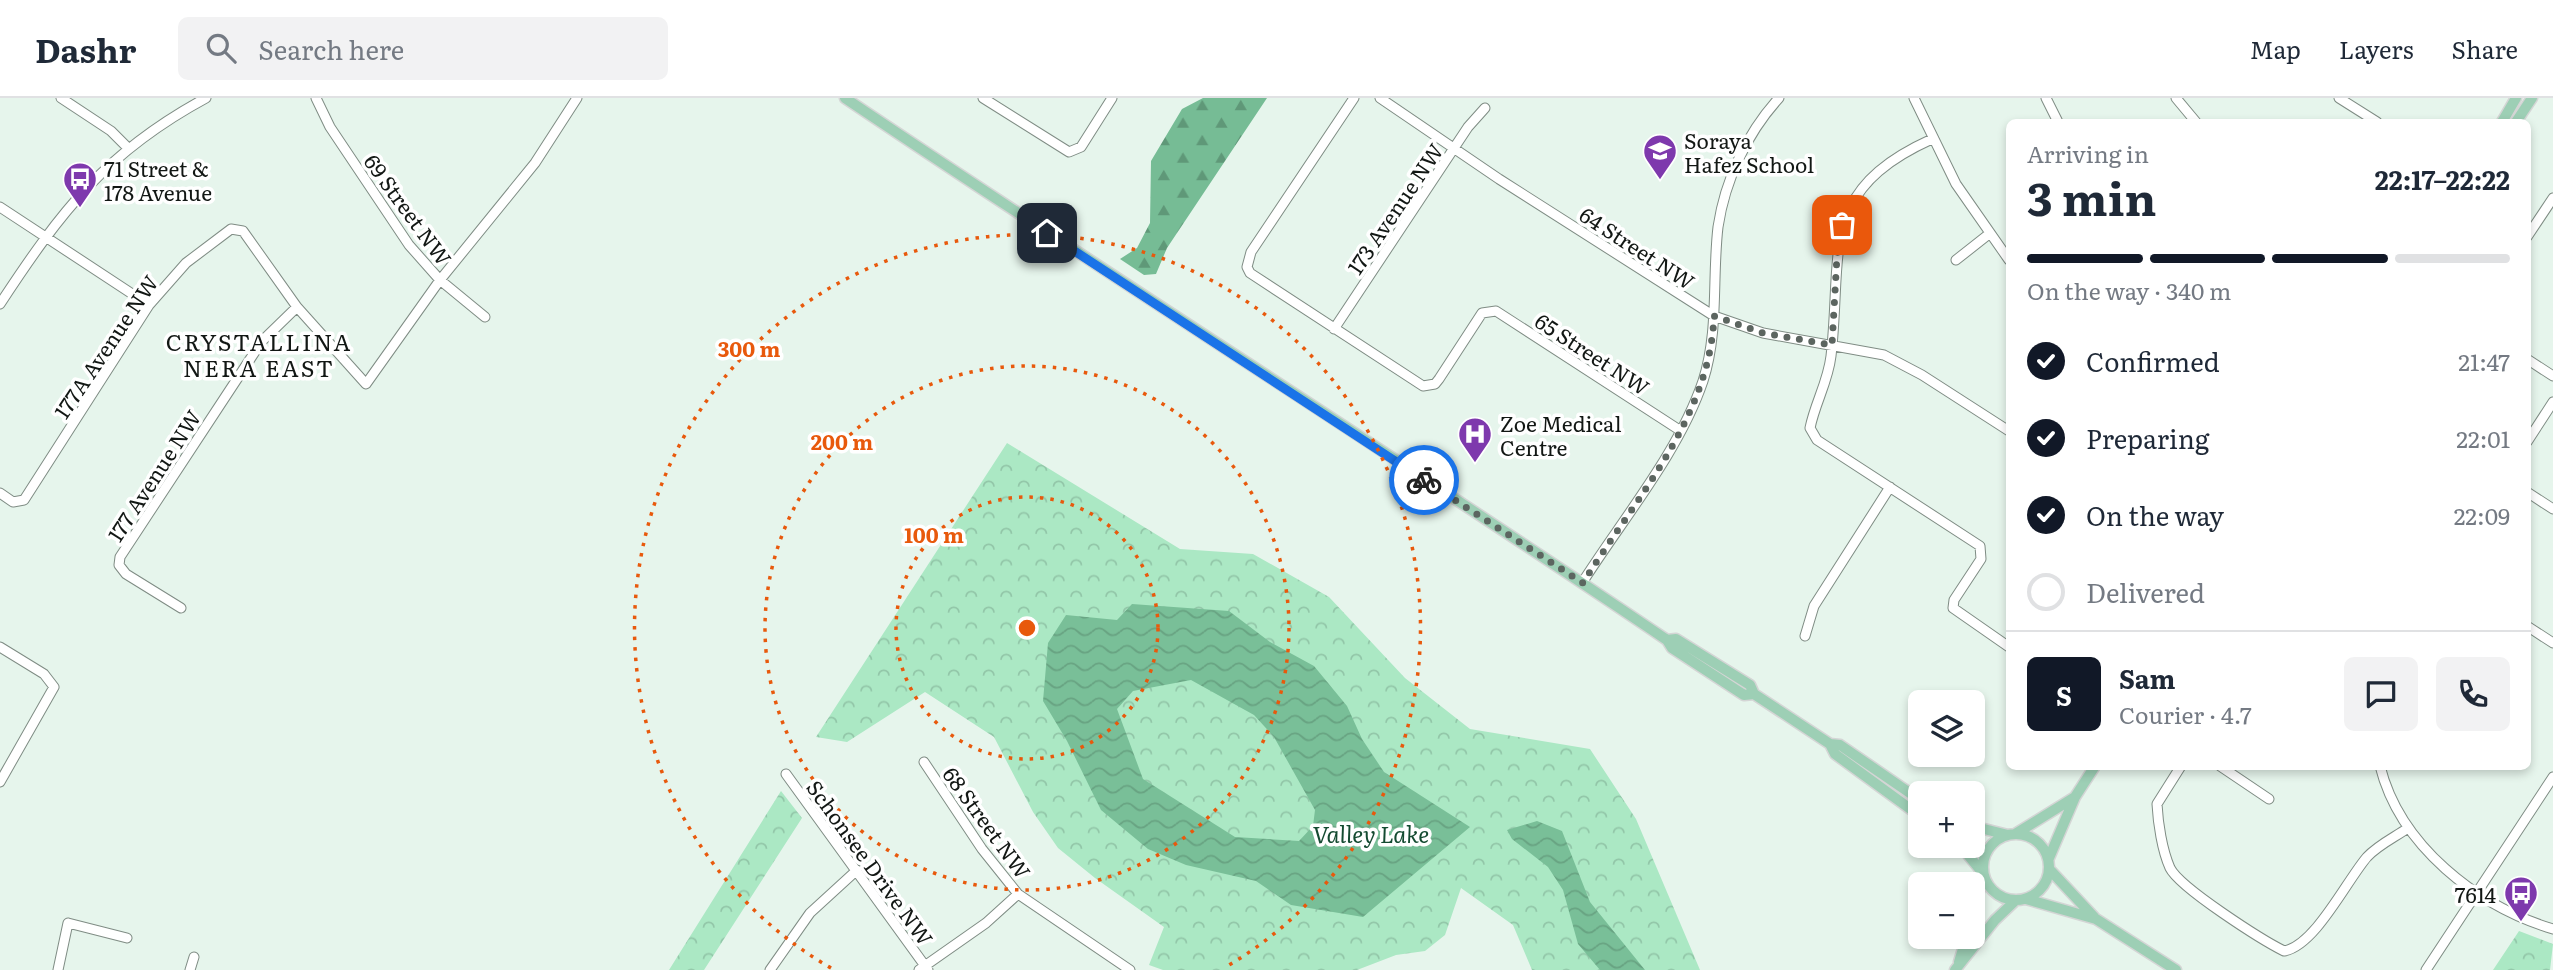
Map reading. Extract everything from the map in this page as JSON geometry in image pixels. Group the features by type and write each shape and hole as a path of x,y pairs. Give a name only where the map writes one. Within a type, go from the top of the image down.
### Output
{"main road":[{"path":"845,98 1114,278 1667,640 1676,639 1749,685 1754,694 1830,744 1840,745 1908,792"},
{"path":"2504,119 2516,98"},
{"path":"2517,119 2532,98"},
{"path":"1830,744 1835,754 1908,807"},
{"path":"2049,858 2075,797 2092,770"},
{"path":"1983,872 1989,849 2075,797"},
{"path":"1985,829 2034,838 2049,858 2051,871 2096,919 2176,970"},
{"path":"1970,858 1981,872"},
{"path":"1956,969 1994,920 2021,899 2041,889 2051,871"},
{"path":"1985,877 1998,895 2096,919"},
{"path":"1956,969 1963,949"}],"street":[{"path":"61,98 111,131 128,149"},
{"path":"0,304 44,236 72,201 128,149 154,129 206,98"},
{"name":"69 Street NW","path":"316,98 322,103 330,127 385,213 440,280 485,317"},
{"path":"297,307 366,383 440,280 535,163 577,98"},
{"path":"983,98 1064,150 1075,151 1081,147 1112,98"},
{"path":"1334,329 1256,277 1247,267 1251,252 1353,98"},
{"name":"64 Street NW","path":"1380,98 1499,179 1714,316 1763,333 1872,351 1896,360 2006,429"},
{"path":"1583,583 1681,431 1704,378 1714,316 1718,227 1727,192 1748,140 1779,98"},
{"path":"1914,98 1956,184 2006,256"},
{"path":"2046,98 2056,119"},
{"path":"2176,98 2194,119"},
{"path":"2339,98 2372,119"},
{"name":"173 Avenue NW","path":"1334,329 1455,147 1485,108"},
{"path":"1932,139 1882,165 1870,177 1849,208 1838,241 1832,345 1826,380 1811,423 1811,433 1977,544 1982,550 1981,559 1954,600 1953,608 2006,645"},
{"path":"2531,231 2553,198"},
{"path":"0,207 149,305"},
{"name":"177A Avenue NW","path":"0,494 19,503 26,497 149,305 186,263 214,239 239,228 297,307"},
{"path":"1956,260 1989,234"},
{"name":"177 Avenue NW","path":"181,608 126,574 119,565 120,557 256,350 297,307"},
{"name":"65 Street NW","path":"1334,329 1417,383 1429,386 1439,379 1485,310 1496,311 1681,431"},
{"path":"2531,362 2553,376"},
{"path":"2531,436 2553,402"},
{"path":"1805,636 1814,606 1890,487"},
{"path":"2531,495 2553,509"},
{"path":"2531,629 2553,643"},
{"path":"0,647 42,673 54,687 0,782"},
{"name":"68 Street NW","path":"924,762 982,849 1018,894 1130,970"},
{"path":"2178,770 2157,804 2169,866 2174,873 2232,918 2278,948 2290,951 2328,914 2368,857 2408,828"},
{"path":"2226,770 2269,799"},
{"path":"2382,770 2408,828 2438,862 2478,892 2522,918 2553,929"},
{"name":"Schonsee Drive NW","path":"786,774 857,870 924,969"},
{"path":"2426,970 2553,776"},
{"path":"770,970 810,913 857,870"},
{"path":"924,969 986,923 1018,894"},
{"path":"58,970 68,923 127,939"},
{"path":"191,970 194,957"}],"green space":[{"path":"1203,98 1267,98 1167,248 1156,274 1144,275 1120,259 1137,248 1150,223 1151,161 1182,109"},
{"path":"1007,443 1180,549 1253,554 1329,597 1405,678 1470,729 1590,749 1636,819 1700,970 1532,970 1513,925 1461,888 1445,935 1425,951 1396,955 1357,970 1163,970 1149,965 1164,927 1058,848 1033,812 994,737 925,692 847,742 816,737"},
{"path":"781,791 802,818 704,970 669,970"},
{"path":"2519,931 2553,944 2550,970 2493,970"}],"water":[{"name":"Valley Lake","path":"1132,604 1229,611 1270,642 1314,666 1347,706 1362,739 1384,772 1470,827 1363,917 1291,905 1256,881 1186,865 1148,849 1101,810 1067,741 1043,701 1048,643 1066,615 1117,620","holes":["1191,680 1254,715 1274,737 1315,810 1313,826 1299,841 1235,837 1143,779 1117,709 1133,691"]},
{"path":"1537,821 1562,831 1590,902 1645,970 1600,970 1578,944 1563,890 1548,867 1512,839 1507,830"}],"way so far":[{"path":"1424,480 1583,583 1690,413 1704,378 1714,316 1763,333 1832,345 1838,241 1842,225"}],"place":[{"name":"Soraya Hafez School","path":"1660,181"},
{"name":"71 Street & 178 Avenue","path":"80,209"},
{"name":"Zoe Medical Centre","path":"1475,464"},
{"name":"7614","path":"2521,923"}],"district":[{"name":"CRYSTALLINA NERA EAST","path":"259,354"}],"route":[{"path":"1047,233 1424,480"}]}
